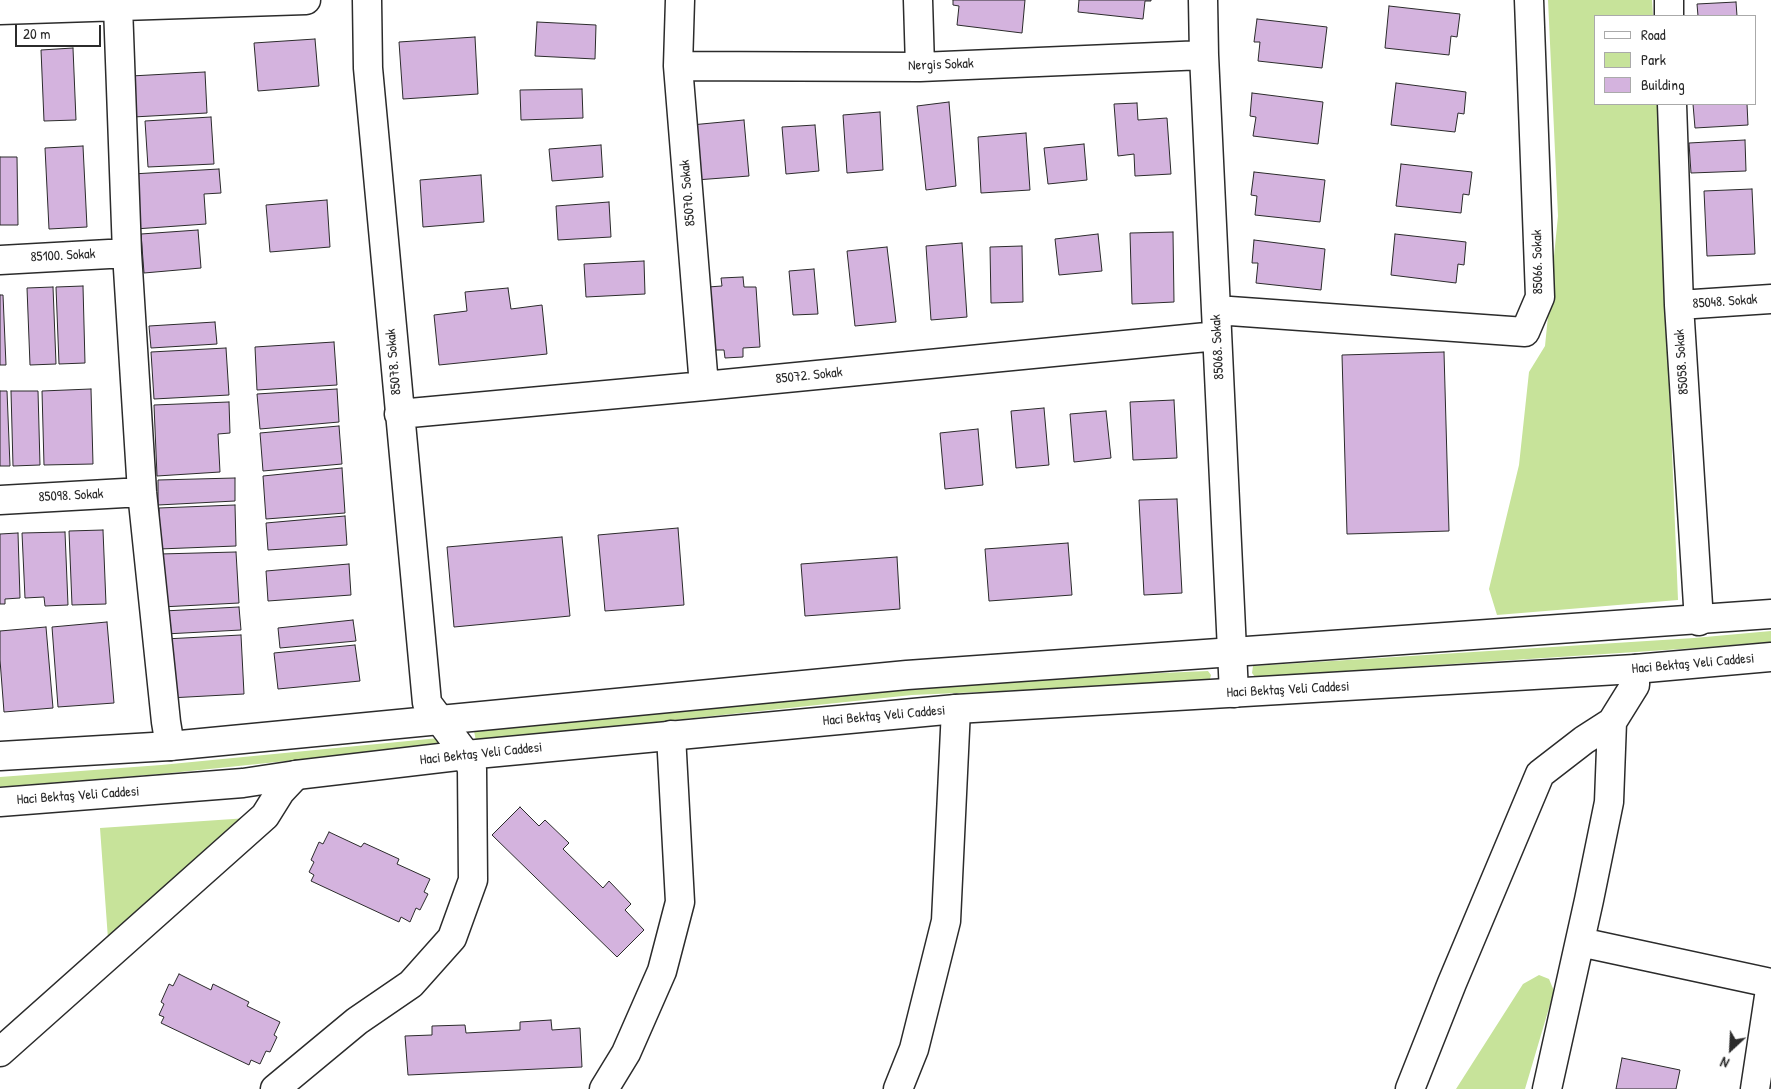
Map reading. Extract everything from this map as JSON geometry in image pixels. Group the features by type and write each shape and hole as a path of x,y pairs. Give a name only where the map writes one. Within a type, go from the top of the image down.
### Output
{"street":[{"path":"0,10 306,0"},
{"name":"85078. Sokak","path":"367,0 368,68 427,702 466,755"},
{"name":"85070. Sokak","path":"680,0 678,66 704,386"},
{"path":"918,0 920,66"},
{"name":"85068. Sokak","path":"1203,0 1234,693"},
{"name":"85066. Sokak","path":"1217,323 1525,332 1540,297 1530,0"},
{"path":"1669,0 1669,15"},
{"path":"118,6 127,253 142,492 170,746"},
{"name":"Nergis Sokak","path":"678,66 920,66 1204,55"},
{"name":"85058. Sokak","path":"1672,105 1678,305 1699,621"},
{"name":"85100. Sokak","path":"0,260 127,253"},
{"name":"85048. Sokak","path":"1678,305 1771,299"},
{"name":"85072. Sokak","path":"400,414 704,386 1217,323"},
{"name":"85098. Sokak","path":"0,500 142,492"},
{"path":"0,756 170,746 907,675 1699,621 1771,614"},
{"name":"Haci Bektaş Veli Caddesi","path":"0,802 243,783 466,755 956,709 1635,668 1771,657"},
{"path":"1410,1089 1452,983 1540,774 1584,740 1612,722 1634,685 1635,668"},
{"path":"898,1089 914,1049 946,921 956,709"},
{"path":"1546,1089 1580,942 1609,802 1612,722"},
{"path":"604,1089 626,1053 662,971 680,902 671,735"},
{"path":"275,1089 357,1020 411,984 452,938 473,880 472,769 466,755"},
{"path":"2,1050 265,816 280,792 296,775"},
{"path":"1580,942 1771,983 1755,1089"}],"green space":[{"path":"1548,0 1652,0 1653,15 1594,15 1594,105 1658,105 1678,600 1497,615 1489,589 1519,465 1529,372 1545,346 1558,216"},
{"path":"1771,631 1771,642 1255,677 1252,673 1253,666 1694,638"},
{"path":"1208,671 1211,675 1208,682 912,695 476,741 474,731 909,684"},
{"path":"439,738 441,745 161,774 0,787 0,777 161,765"},
{"path":"248,818 108,939 100,828"},
{"path":"1539,975 1549,979 1554,991 1525,1089 1456,1089 1523,984"}],"building":[{"path":"953,0 1025,0 1022,33 957,25 959,6 953,5"},
{"path":"1079,0 1151,1 1145,1 1143,19 1078,12"},
{"path":"1736,2 1737,15 1698,15 1697,4"},
{"path":"1389,6 1460,14 1457,37 1451,36 1449,55 1385,48"},
{"path":"1257,19 1327,27 1322,68 1258,61 1260,42 1254,42"},
{"path":"537,22 596,25 595,59 535,56"},
{"path":"475,37 478,94 403,99 399,42"},
{"path":"315,39 319,86 258,91 254,43"},
{"path":"73,48 76,120 44,121 41,50"},
{"path":"205,72 207,113 133,117 131,76"},
{"path":"1396,83 1466,92 1464,114 1458,113 1455,132 1391,125"},
{"path":"582,89 583,118 521,120 520,90"},
{"path":"1252,93 1323,102 1318,144 1253,136 1256,117 1250,116"},
{"path":"949,102 956,186 926,190 917,106"},
{"path":"1137,103 1138,120 1167,118 1171,174 1135,176 1134,154 1118,156 1114,104"},
{"path":"1693,105 1747,105 1748,125 1695,128"},
{"path":"880,112 883,170 847,173 843,115"},
{"path":"211,117 214,164 148,167 145,121"},
{"path":"744,120 749,176 696,180 691,125"},
{"path":"815,125 819,171 786,174 782,127"},
{"path":"1026,133 1030,190 981,193 978,137"},
{"path":"1745,140 1746,171 1691,173 1689,143"},
{"path":"1084,144 1087,180 1048,184 1044,148"},
{"path":"601,145 603,177 552,181 549,149"},
{"path":"83,146 87,227 49,229 45,148"},
{"path":"0,157 17,157 18,225 0,225"},
{"path":"1401,164 1472,172 1469,195 1463,194 1461,213 1396,206"},
{"path":"219,169 221,193 204,194 206,224 135,229 132,174"},
{"path":"1254,172 1325,180 1320,222 1255,215 1257,196 1251,195"},
{"path":"481,175 484,222 423,227 420,180"},
{"path":"1752,189 1755,254 1707,256 1704,191"},
{"path":"327,200 330,247 270,252 266,205"},
{"path":"609,202 611,237 558,240 556,206"},
{"path":"198,230 201,268 144,273 141,234"},
{"path":"1173,232 1174,302 1132,304 1130,233"},
{"path":"1098,234 1102,271 1059,275 1055,239"},
{"path":"1395,234 1466,242 1464,265 1458,264 1456,283 1391,275"},
{"path":"1254,240 1325,249 1321,290 1256,283 1258,263 1252,263"},
{"path":"962,243 967,317 931,320 926,246"},
{"path":"1022,246 1023,302 991,303 990,247"},
{"path":"887,247 896,322 855,326 847,251"},
{"path":"644,261 645,294 586,297 584,264"},
{"path":"814,269 818,314 793,315 789,271"},
{"path":"743,277 744,287 756,287 760,347 743,348 743,357 725,358 724,350 712,350 708,287 722,286 721,278"},
{"path":"83,286 85,363 59,364 56,287"},
{"path":"53,287 56,364 30,365 27,288"},
{"path":"508,288 511,309 542,305 547,354 439,365 434,315 467,311 465,292"},
{"path":"0,295 3,295 6,365 0,365"},
{"path":"215,322 217,344 151,348 149,326"},
{"path":"334,342 337,385 257,390 255,347"},
{"path":"226,348 229,395 154,399 151,352"},
{"path":"1444,352 1449,531 1347,534 1342,355"},
{"path":"91,389 93,464 44,465 42,391"},
{"path":"337,389 339,422 260,429 257,394"},
{"path":"0,391 7,391 10,466 0,466"},
{"path":"11,391 38,391 40,465 13,466"},
{"path":"1174,400 1177,458 1133,460 1130,402"},
{"path":"229,402 230,433 218,434 220,472 157,476 154,405"},
{"path":"1044,408 1049,465 1016,468 1011,411"},
{"path":"1106,411 1111,458 1074,462 1070,414"},
{"path":"339,426 342,464 263,471 260,433"},
{"path":"978,429 983,485 945,489 940,433"},
{"path":"342,468 345,513 266,519 263,476"},
{"path":"235,478 235,501 158,505 158,480"},
{"path":"1177,499 1182,593 1144,595 1139,500"},
{"path":"235,505 236,546 159,549 159,508"},
{"path":"345,516 347,545 268,550 266,523"},
{"path":"678,528 684,605 605,611 598,535"},
{"path":"103,530 106,604 72,605 69,531"},
{"path":"65,532 68,605 45,606 44,597 25,598 22,533"},
{"path":"18,533 20,598 5,599 5,604 0,604 0,534"},
{"path":"562,537 570,616 454,627 447,547"},
{"path":"1068,543 1072,595 989,601 985,549"},
{"path":"236,552 239,603 161,607 160,554"},
{"path":"897,557 900,609 805,616 801,564"},
{"path":"349,564 351,595 268,601 266,571"},
{"path":"239,607 241,630 165,634 164,611"},
{"path":"353,620 356,641 280,648 278,628"},
{"path":"107,622 114,703 58,707 52,627"},
{"path":"46,627 53,708 4,712 0,631"},
{"path":"241,635 244,694 169,698 165,639"},
{"path":"355,645 360,681 278,689 274,653"},
{"path":"520,807 539,826 545,820 569,843 563,849 603,888 609,881 631,904 625,910 644,930 617,957 492,835"},
{"path":"329,832 361,847 364,843 399,859 397,864 430,879 424,892 428,894 420,910 416,908 410,922 401,917 399,922 311,881 314,875 309,872 314,862 311,860 319,842 323,844"},
{"path":"179,974 211,990 213,984 249,1002 247,1006 280,1022 274,1035 277,1037 270,1052 266,1051 260,1064 251,1060 249,1065 161,1023 164,1017 159,1015 164,1004 161,1002 169,984 173,986"},
{"path":"551,1020 552,1030 580,1028 582,1067 408,1075 405,1036 432,1035 432,1026 465,1025 466,1033 520,1030 520,1022"},
{"path":"1622,1058 1680,1070 1676,1089 1616,1089"}]}
